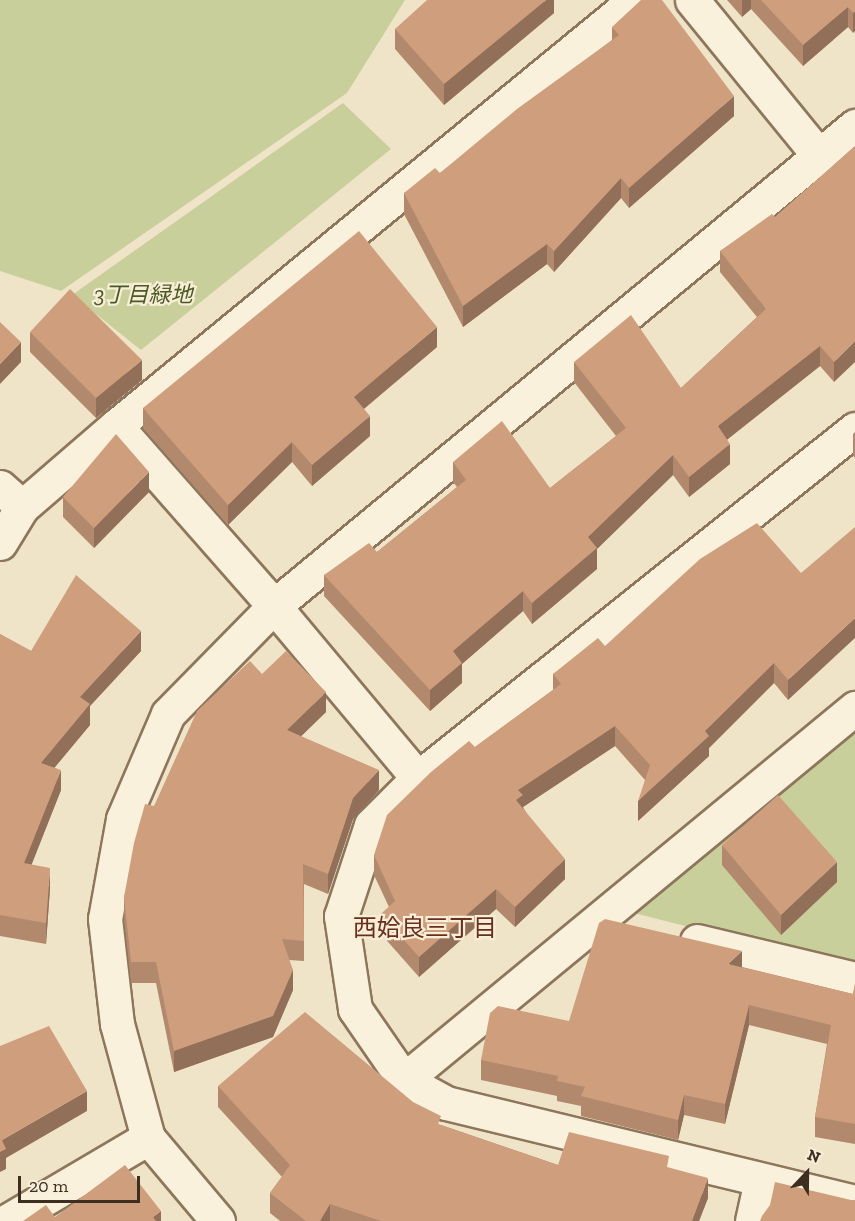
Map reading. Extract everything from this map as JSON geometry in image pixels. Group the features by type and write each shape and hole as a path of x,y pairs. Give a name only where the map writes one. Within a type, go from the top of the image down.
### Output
{"street":[{"path":"0,543 11,497 116,426 635,0"},
{"path":"692,0 820,157"},
{"path":"218,1221 148,1138 117,1024 105,919 123,819 168,714 274,606 855,126"},
{"path":"116,426 274,606 417,778"},
{"path":"855,429 417,778 371,825 341,916 355,1009 404,1080 446,1103 855,1202"},
{"path":"404,1080 855,708"},
{"path":"602,919 636,927"},
{"path":"671,935 855,979"},
{"path":"7,1221 148,1138"},
{"path":"752,1221 761,1180"}],"green space":[{"path":"0,0 405,0 347,93 61,291 0,271"},
{"name":"3丁目緑地","path":"343,103 391,149 141,350 72,295"},
{"path":"855,722 855,969 630,912"}],"building":[{"path":"427,0 546,0 444,84 395,29"},
{"path":"641,0 662,0 734,96 629,188 621,178 554,251 547,244 463,306 404,193 435,168 440,173 517,109 619,35 612,27"},
{"path":"761,0 855,0 855,11 853,13 848,7 803,45"},
{"path":"855,146 855,341 834,362 820,346 718,426 730,444 689,477 673,455 588,537 597,548 532,603 523,591 453,651 462,663 430,690 324,575 369,543 377,552 466,480 453,462 502,421 550,488 626,428 574,362 631,315 681,388 766,309 720,251 772,214 775,217"},
{"path":"359,231 437,327 354,397 370,416 312,465 292,442 228,505 143,408"},
{"path":"70,289 142,360 96,398 30,332"},
{"path":"0,322 21,342 0,364"},
{"path":"116,434 149,472 94,528 63,497"},
{"path":"757,523 801,573 855,527 855,618 788,680 774,663 705,731 709,736 638,801 650,765 615,726 518,790 523,795 516,800 565,859 515,907 496,889 419,957 381,914 395,901 374,855 387,815 431,772 469,741 475,747 561,684 553,674 598,638 605,646 700,559"},
{"path":"76,575 141,631 80,697 90,704 41,763 61,770 24,863 50,868 46,923 0,915 0,634 31,651"},
{"path":"286,651 326,692 287,730 379,770 353,798 328,874 303,864 304,941 282,939 293,970 273,1016 174,1051 156,962 131,962 124,897 134,843 145,804 154,806 197,711 250,661 262,674"},
{"path":"778,795 837,862 781,915 722,845"},
{"path":"605,919 742,951 728,964 853,994 855,984 855,1124 815,1117 831,1025 749,1005 725,1104 684,1095 678,1120 581,1096 585,1087 557,1081 558,1076 481,1060 490,1013 498,1006 569,1021 599,923"},
{"path":"305,1012 413,1102 441,1116 438,1124 558,1165 569,1132 669,1156 667,1167 708,1178 692,1221 381,1221 330,1204 320,1221 306,1221 270,1193 290,1165 218,1086"},
{"path":"49,1026 87,1091 2,1140 6,1149 0,1152 0,1046"},
{"path":"125,1165 161,1211 153,1217 156,1221 23,1221 46,1205 55,1217"},
{"path":"775,1182 855,1200 855,1221 760,1221 770,1205"}],"district":[{"name":"西姶良三丁目","path":"425,928"}]}
